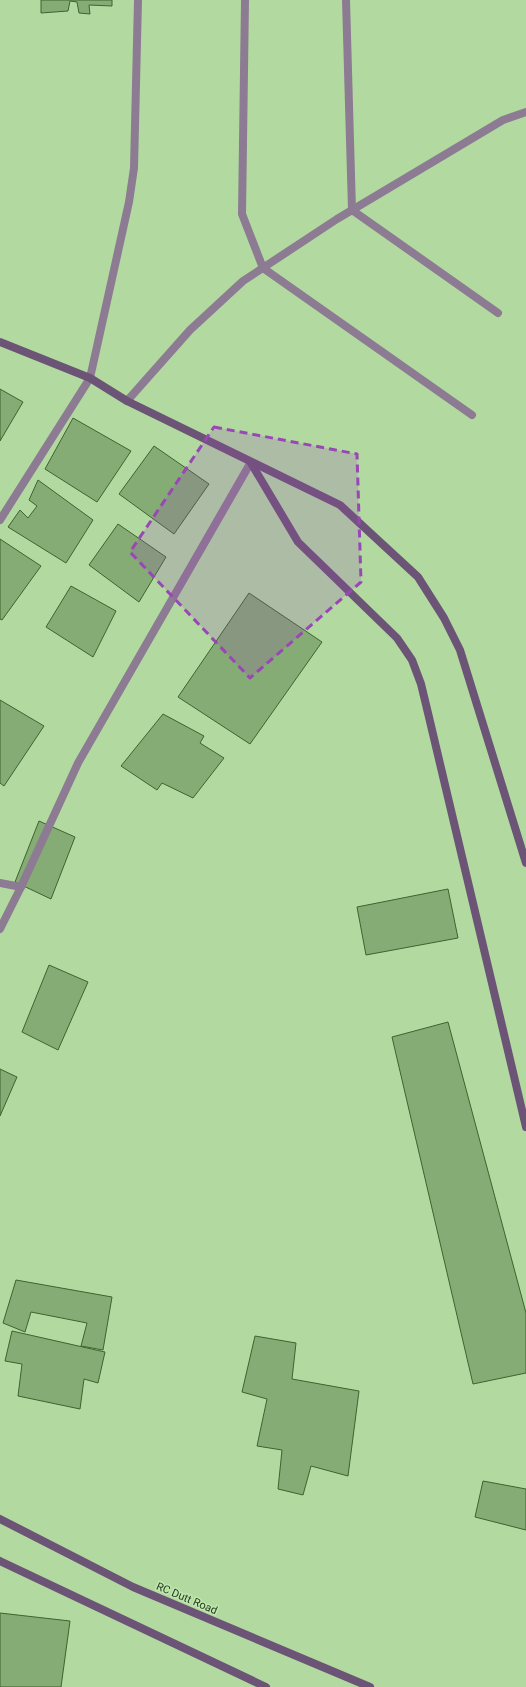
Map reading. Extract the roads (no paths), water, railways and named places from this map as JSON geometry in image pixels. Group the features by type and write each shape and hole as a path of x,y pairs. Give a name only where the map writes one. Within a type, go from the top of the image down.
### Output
{"street":[{"path":"0,520 90,378 129,202 134,168 138,0"},
{"path":"245,0 242,214 262,268 472,415"},
{"path":"346,0 352,210"},
{"path":"127,401 190,330 242,281 352,210 503,120 526,112"},
{"path":"352,210 498,312"},
{"path":"0,342 90,378 127,401 340,506 418,577 444,618 460,650 526,863"},
{"path":"0,929 78,763 251,462"},
{"path":"251,462 298,542 397,638 412,660 424,698 526,1127"},
{"path":"0,883 21,887"},
{"name":"RC Dutt Road","path":"0,1519 127,1584 370,1687"},
{"path":"0,1561 266,1687"}]}
